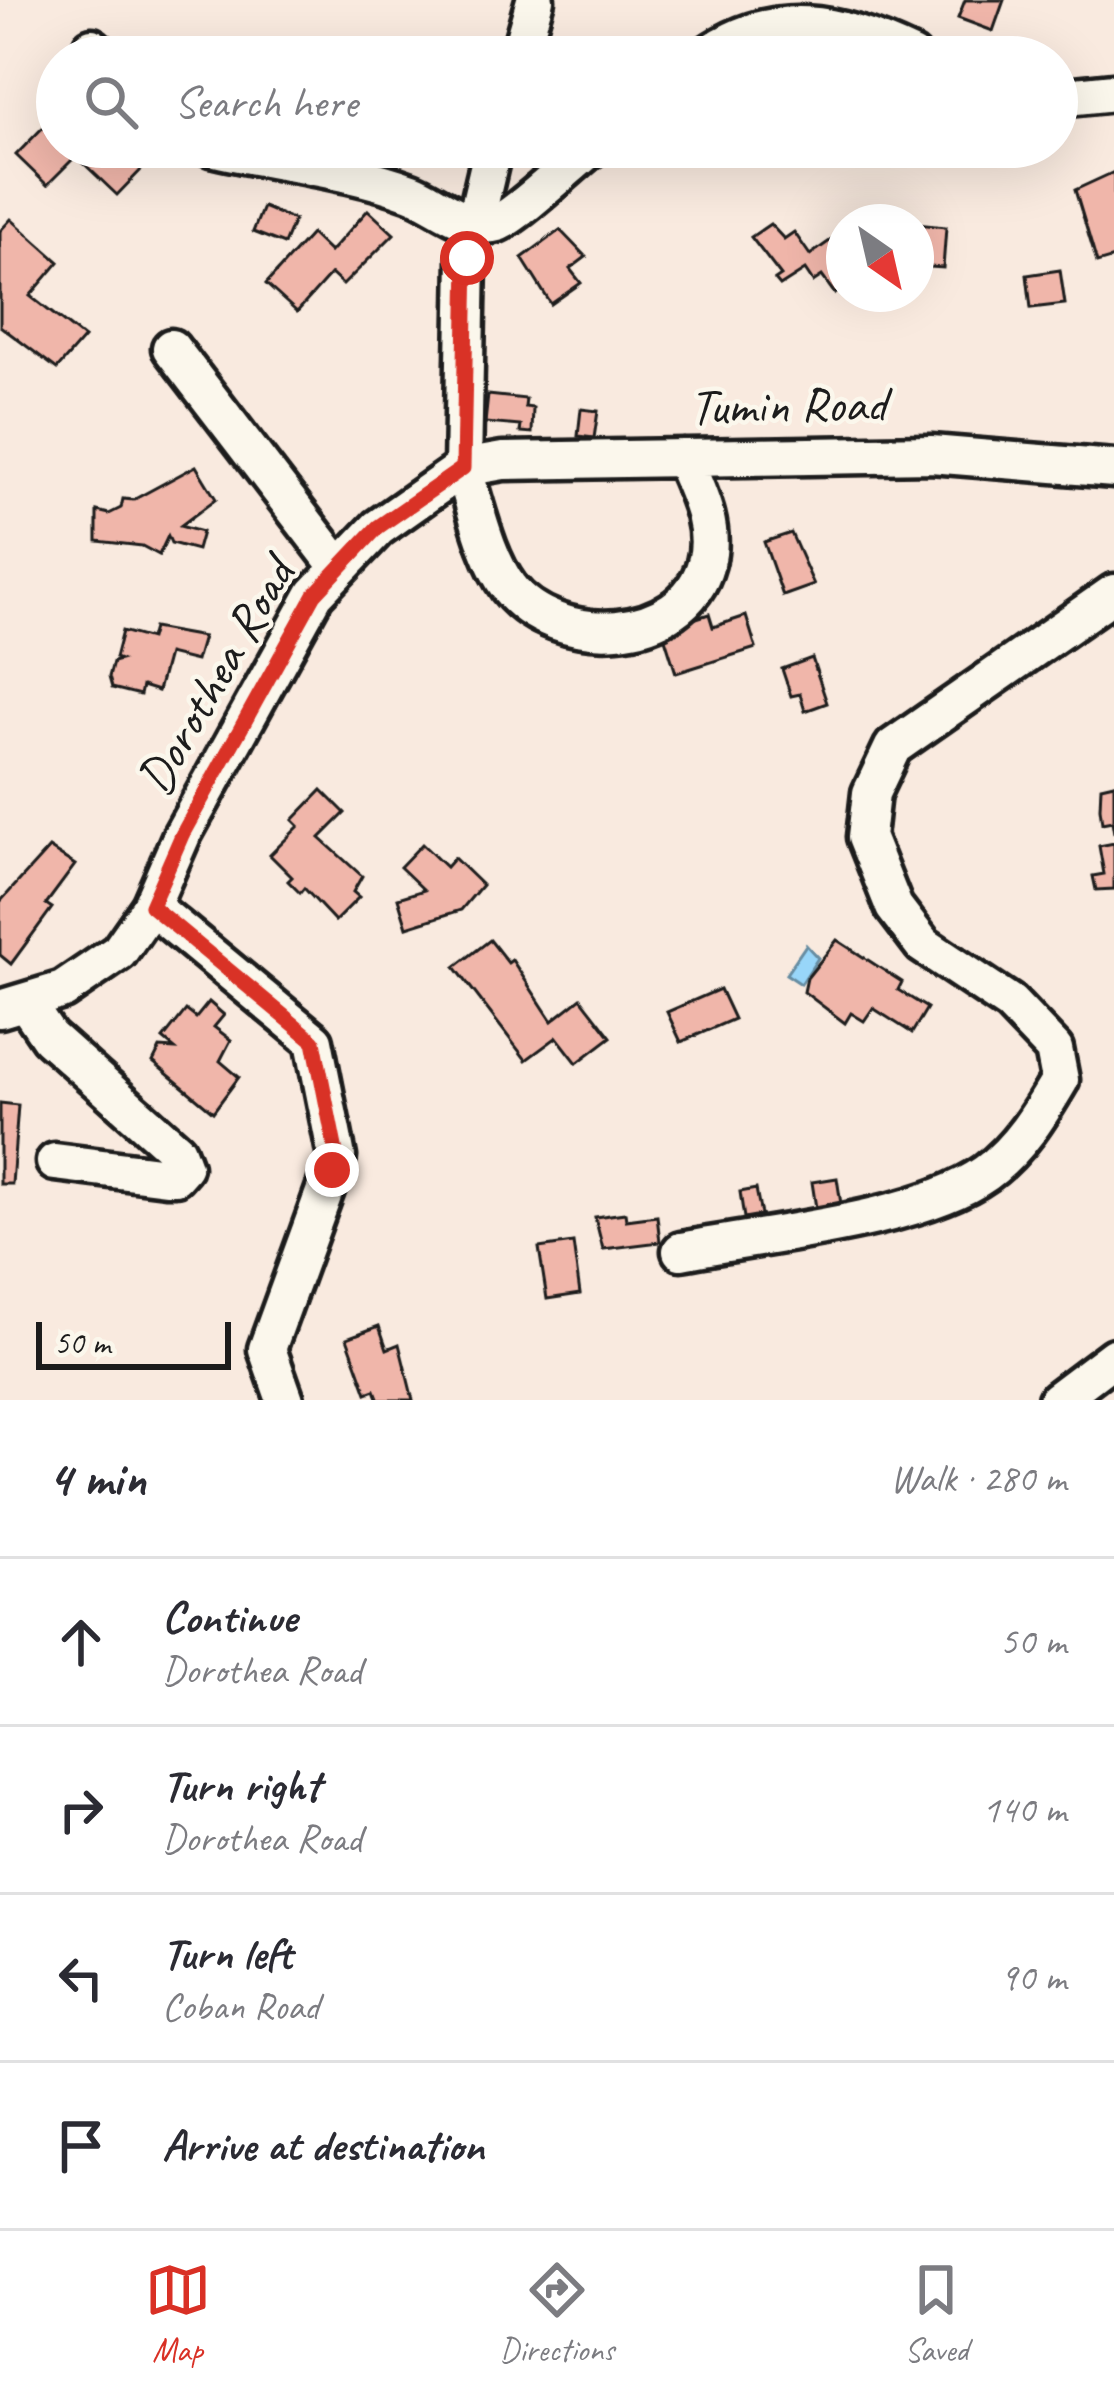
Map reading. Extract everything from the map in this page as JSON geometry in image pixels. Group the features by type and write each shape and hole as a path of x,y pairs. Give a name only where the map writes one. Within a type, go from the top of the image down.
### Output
{"street":[{"path":"524,36 535,0"},
{"path":"744,36 793,11 863,36"},
{"path":"1078,96 1114,92"},
{"path":"313,168 351,172 415,193 472,222 497,223 566,168"},
{"path":"487,168 472,222 463,310 463,468 492,555 510,589 539,614 569,628 604,632 650,620 689,596 706,563 707,516 683,458"},
{"path":"170,348 338,566"},
{"name":"Tumin Road","path":"463,468 503,461 931,454 1114,469"},
{"name":"Dorothea Road","path":"13,1006 84,980 119,952 151,906 182,835 315,594 378,527 463,468"},
{"path":"681,1251 934,1198 986,1173 1034,1126 1060,1080 1054,1049 1010,1004 923,945 894,907 866,838 871,793 893,746 1114,593"},
{"path":"151,906 314,1041 337,1157 266,1348 285,1400"},
{"path":"13,1006 177,1151 183,1167 175,1176 166,1176 56,1162"},
{"path":"1057,1400 1114,1358"}],"water":[{"path":"806,945 818,958 801,984 786,974"}],"building":[{"path":"965,0 1004,0 993,31 958,18"},
{"path":"36,135 36,168 64,168 47,185 16,155"},
{"path":"89,168 143,168 117,195"},
{"path":"1114,172 1114,258 1097,263 1075,190"},
{"path":"263,207 294,220 284,244 253,232"},
{"path":"368,210 394,234 343,285 331,274 297,312 266,284 311,234 330,252"},
{"path":"11,219 59,262 30,296 84,338 57,369 0,326 0,231"},
{"path":"770,224 784,239 794,232 810,255 826,244 826,282 822,276 813,282 805,270 780,286 775,280 781,276 751,237"},
{"path":"934,226 946,227 943,268 934,267"},
{"path":"560,230 586,257 570,269 581,283 551,304 522,258"},
{"path":"1060,270 1065,304 1031,308 1027,275"},
{"path":"488,395 526,399 525,407 533,408 532,433 520,432 521,426 485,423"},
{"path":"581,409 598,411 594,438 578,436"},
{"path":"196,466 216,499 180,526 202,532 197,550 171,543 168,536 159,555 142,546 97,541 97,511 109,514 121,508 123,499 133,500"},
{"path":"791,533 814,585 783,596 764,542"},
{"path":"709,614 713,627 746,616 756,648 676,673 662,629"},
{"path":"153,628 203,637 196,661 168,654 158,691 142,686 140,695 112,688 109,677 113,662 120,660 115,658 122,631 150,639"},
{"path":"812,658 827,703 805,711 800,694 791,696 782,669"},
{"path":"1114,783 1114,833 1112,821 1102,823 1100,808 1101,786"},
{"path":"322,790 345,813 320,838 362,876 353,892 359,897 335,921 304,888 300,893 288,881 292,877 270,855 299,826 293,820"},
{"path":"1114,843 1114,889 1096,890 1093,876 1104,874 1099,846"},
{"path":"422,844 446,867 454,858 482,885 461,910 407,927 398,898 424,890 400,867"},
{"path":"49,848 75,865 46,904 52,908 11,964 0,955 0,902"},
{"path":"490,940 508,963 512,960 552,1021 581,998 611,1037 577,1063 557,1037 526,1060 455,967"},
{"path":"837,940 902,982 898,990 927,1008 912,1033 873,1008 864,1021 851,1013 845,1023 804,992 807,978"},
{"path":"720,989 734,1019 681,1042 667,1012"},
{"path":"209,1002 224,1015 214,1027 231,1040 220,1061 239,1077 213,1112 153,1062 160,1048 175,1049 163,1039 186,1010 196,1018"},
{"path":"0,1103 18,1105 12,1184 0,1184"},
{"path":"837,1178 841,1204 816,1208 812,1182"},
{"path":"756,1189 761,1215 744,1218 740,1192"},
{"path":"625,1213 626,1220 657,1216 660,1242 603,1249 595,1217"},
{"path":"573,1243 580,1294 547,1299 539,1248"},
{"path":"379,1326 387,1349 399,1344 413,1400 379,1400 375,1390 367,1393 347,1338"}],"route":[{"path":"332,1170 337,1157 314,1041 151,906 182,835 315,594 378,527 463,468 467,258"}]}
